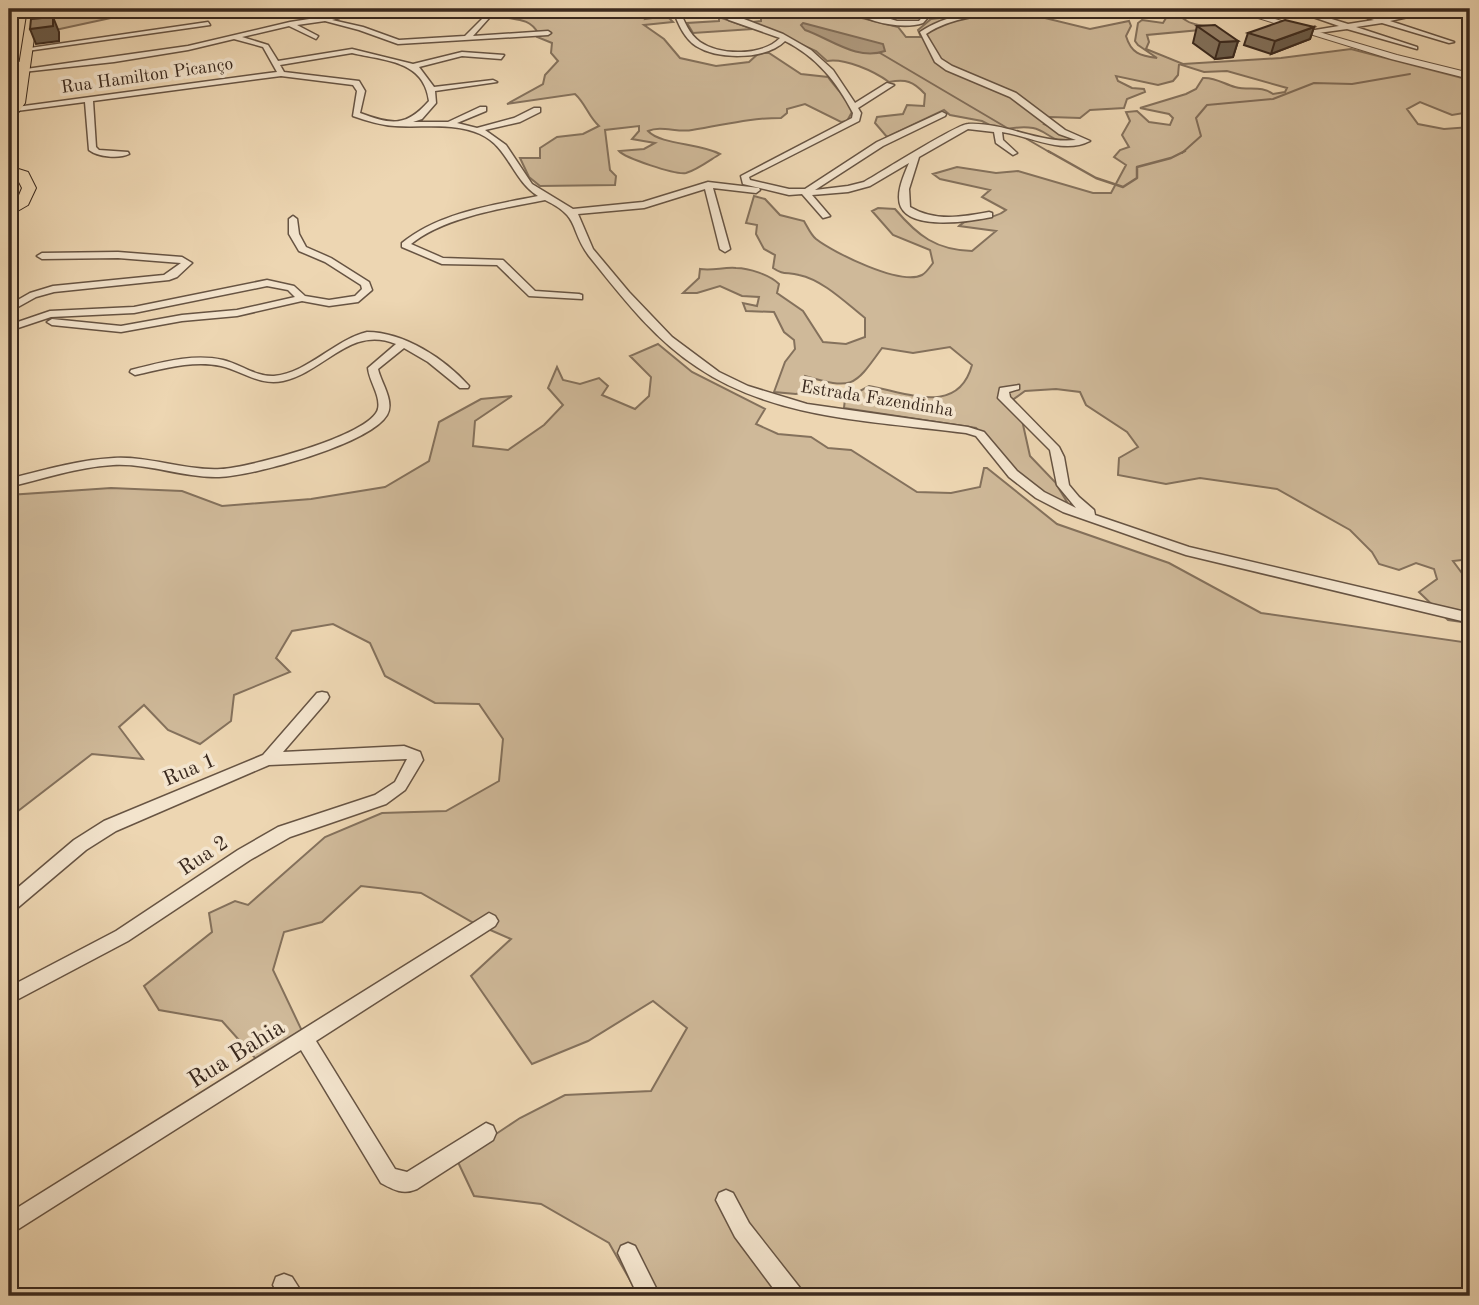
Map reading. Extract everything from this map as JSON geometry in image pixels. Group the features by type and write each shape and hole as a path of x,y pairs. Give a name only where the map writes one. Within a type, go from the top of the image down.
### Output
{"main road":[{"path":"11,112 27,49 33,11"},
{"path":"9,170 23,175 29,188 23,202 9,212"},
{"path":"9,178 15,183 16,191 16,197 9,206"}],"street":[{"path":"467,38 487,17 488,9"},
{"path":"676,9 688,34 699,45 716,51 763,50 776,47 784,38"},
{"path":"714,9 815,54 858,113 856,119 745,176 746,182 789,192 807,191 880,144 942,114"},
{"path":"853,9 873,17 912,24 921,22 929,13 928,9"},
{"path":"237,38 266,46 281,74 356,83 361,91 356,114 363,118 390,124 443,124 478,130 501,144 530,187 572,212 644,205 708,185 786,194 860,187 962,128 998,130 1063,144 1086,141 1062,132 1013,95 949,68 938,60 922,33 936,23 971,15 1079,9"},
{"path":"1233,9 1384,54 1470,76"},
{"path":"1293,9 1354,26 1415,48"},
{"path":"1392,9 1411,13"},
{"path":"9,66 139,56 237,38 290,24 323,20 350,10"},
{"path":"9,17 33,11"},
{"path":"1355,12 1447,41 1452,32"},
{"path":"1311,32 1424,12"},
{"path":"323,20 361,28 398,42 548,33"},
{"path":"27,49 208,24"},
{"path":"290,24 316,37"},
{"path":"274,64 352,51 414,66 420,70 432,89 433,101 426,111 409,121 395,123 363,118"},
{"path":"414,66 461,54 501,57"},
{"name":"Rua Hamilton Picanço","path":"11,112 281,74"},
{"path":"432,89 493,82"},
{"path":"854,107 890,85"},
{"path":"89,99 92,148 97,152 125,154"},
{"path":"443,124 464,120 483,109"},
{"path":"478,130 517,120 537,110"},
{"path":"998,130 999,141 1013,153"},
{"path":"915,157 903,192 906,208 912,213 937,220 989,215"},
{"path":"708,185 725,249"},
{"path":"806,193 826,216"},
{"path":"546,197 514,203 438,226 417,234 405,245 442,261 499,262 532,294 579,297"},
{"name":"Estrada Fazendinha","path":"572,212 581,227 586,246 627,296 687,353 713,373 772,399 820,410 968,430 980,434 1013,474 1040,495 1067,509 1186,551 1470,618"},
{"path":"19,322 44,321 121,329 182,318 237,313 302,298 330,303 358,299 367,290 366,284 328,260 302,249 294,234 293,219"},
{"path":"10,309 33,295 53,289 166,278 174,275 187,263 182,260 118,254 42,256"},
{"path":"9,328 19,322 50,314 97,314 148,308 175,300 267,283 291,288 302,298"},
{"path":"10,309 53,307 97,314"},
{"path":"135,372 188,362 209,362 230,365 252,376 275,379 305,368 365,335 383,337 423,354 446,369 464,386"},
{"path":"9,483 99,463 130,460 200,471 231,472 317,449 370,427 382,413 383,403 373,376 373,368 403,344"},
{"path":"1015,387 1004,390 1004,398 1051,444 1059,457 1063,485 1068,495 1096,518"},
{"path":"268,759 322,697"},
{"name":"Rua 1","path":"9,905 80,845 110,826 268,759 404,752 415,756"},
{"name":"Rua 2","path":"9,996 122,936 226,866 284,832 380,800 400,786 415,756"},
{"name":"Rua Bahia","path":"9,1225 489,921"},
{"path":"304,1038 388,1176 398,1182 410,1182 486,1133"},
{"path":"726,1200 742,1230 792,1296"},
{"path":"628,1253 649,1296"}],"shaded area":[{"path":"511,9 645,9 645,19 667,16 673,22 644,25 664,39 680,58 716,66 749,62 759,53 769,53 801,74 828,77 845,98 852,112 847,121 841,122 805,104 787,109 787,113 781,118 746,120 687,131 648,131 671,142 720,154 686,173 651,165 619,151 644,149 655,143 632,139 639,131 639,126 605,130 610,170 616,176 615,185 540,186 529,177 520,158 540,158 540,148 557,137 583,134 599,126 575,94 507,104 543,84 545,75 558,61 551,53 552,43 537,37 538,33 529,24 509,18 513,15"},
{"path":"720,9 838,9 831,10 835,17 850,15 898,27 906,37 921,37 918,30 931,19 966,15 960,9 1008,9 1090,29 1129,21 1131,26 1126,36 1134,50 1141,55 1157,58 1135,41 1138,23 1142,20 1163,23 1166,14 1172,14 1194,24 1217,26 1211,29 1147,35 1149,42 1146,49 1183,64 1281,58 1351,49 1470,80 1470,112 1452,115 1420,102 1407,109 1418,124 1444,129 1470,127 1470,559 1453,561 1470,584 1470,623 1448,620 1419,592 1437,579 1434,569 1416,563 1399,570 1379,564 1372,552 1350,530 1277,489 1200,478 1166,484 1118,475 1119,458 1138,447 1127,432 1086,405 1080,392 1056,389 1025,391 1007,404 1022,420 1030,456 1055,482 1067,502 1052,501 1011,466 976,428 844,408 845,399 869,386 930,397 944,396 955,391 965,381 972,365 950,347 913,353 882,348 865,371 851,382 833,383 805,376 802,387 811,390 796,394 774,392 785,362 795,349 794,340 784,332 774,312 746,311 743,303 757,306 759,297 742,296 720,286 697,293 683,293 699,278 700,269 741,268 753,271 779,284 777,293 803,311 823,342 846,344 865,337 865,318 817,282 773,268 775,255 764,249 756,234 757,225 746,223 754,196 765,199 780,215 804,221 814,237 837,252 884,272 912,277 923,274 933,263 930,250 893,235 872,211 878,208 895,209 929,240 948,248 972,251 996,231 959,226 969,220 994,216 1006,210 982,197 990,190 940,179 933,174 957,167 996,173 1018,171 1093,193 1111,193 1126,165 1114,157 1120,150 1129,147 1122,135 1130,121 1126,112 1137,111 1149,122 1170,125 1173,118 1169,114 1140,108 1186,94 1196,89 1203,78 1273,94 1285,92 1287,88 1227,71 1204,72 1179,64 1178,75 1173,81 1158,85 1116,76 1118,81 1132,88 1144,89 1145,92 1127,99 1124,108 1090,110 1080,118 1050,117 1044,124 1074,137 1068,140 1057,140 1033,128 999,130 982,121 950,115 944,110 887,137 875,123 877,117 903,114 907,105 924,106 925,94 917,86 905,81 889,82 851,63 827,61 816,51 752,22 761,21 761,15 745,13 733,16"},
{"path":"46,11 143,11 46,32"},
{"path":"719,17 753,29 693,33 687,23 719,21"},
{"path":"803,23 883,44 885,51 864,53 844,48 805,30 801,25"},
{"path":"658,344 692,372 765,409 756,424 778,434 811,437 828,448 851,450 917,492 951,493 980,487 984,468 987,468 1057,524 1169,563 1261,613 1470,643 1470,1296 639,1296 609,1243 541,1204 474,1196 457,1160 520,1118 565,1095 651,1091 687,1028 653,1001 588,1041 532,1064 471,976 511,939 472,922 421,893 361,886 322,922 284,932 273,970 303,1033 257,1060 222,1021 159,1010 144,986 212,932 209,913 235,901 248,905 325,837 382,813 446,811 499,781 503,739 479,704 435,703 385,676 370,643 333,624 292,631 276,658 290,672 234,695 231,721 200,744 168,730 144,705 119,727 143,759 92,754 9,818 9,495 111,488 182,491 222,506 311,499 385,487 429,461 439,422 481,399 512,396 475,421 473,446 508,450 544,425 563,405 548,388 557,367 563,380 580,384 599,378 608,386 602,395 635,409 649,396 651,377 630,356"}],"building":[{"path":"53,17 53,26 30,29 31,19"},
{"path":"1285,20 1314,27 1275,41 1248,33"},
{"path":"1215,25 1238,41 1220,42 1197,26"}],"waterway":[{"path":"9,15 20,13"},
{"path":"880,53 1014,132"},
{"path":"1183,152 1201,136 1196,118 1207,105 1273,99 1314,83 1352,84 1410,74"},
{"path":"1020,135 1051,153"},
{"path":"1048,151 1096,178 1123,187 1137,178 1137,167 1183,152"}]}
